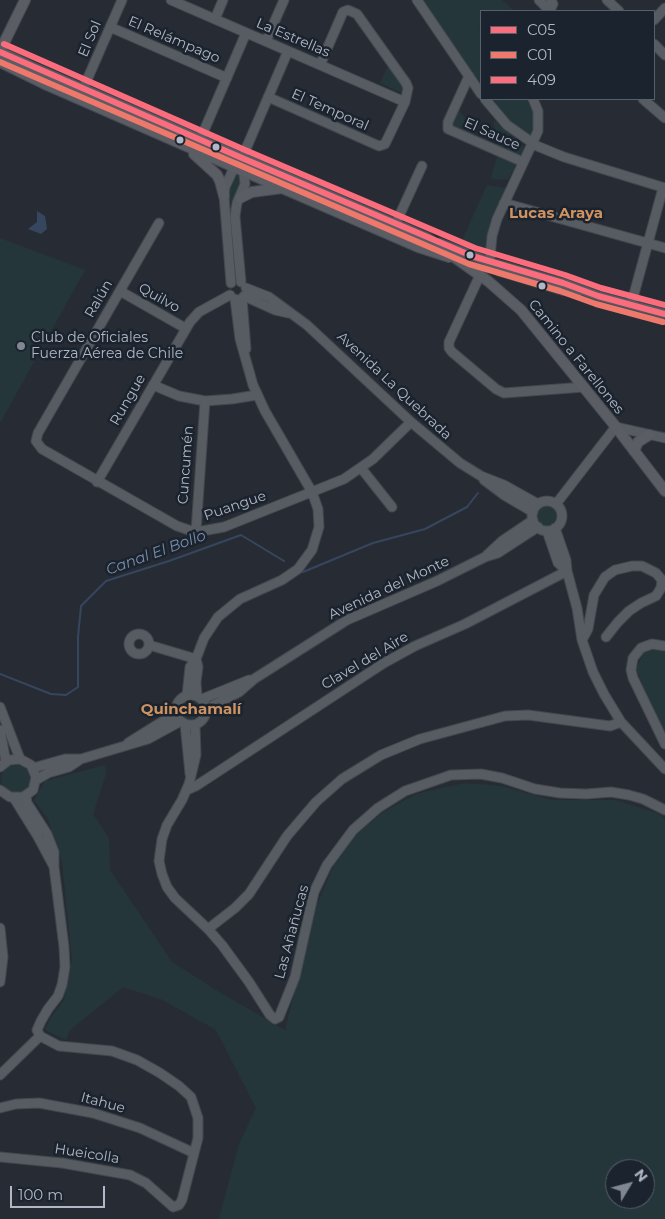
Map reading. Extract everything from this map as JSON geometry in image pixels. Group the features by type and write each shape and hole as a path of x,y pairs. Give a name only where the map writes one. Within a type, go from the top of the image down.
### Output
{"main road":[{"path":"0,52 25,0"},
{"name":"Camino a Farellones","path":"0,52 428,238 504,293 521,310 665,490"},
{"path":"0,62 47,85 418,247 457,259"},
{"path":"183,145 215,173 220,181 224,200"},
{"path":"238,200 252,192 282,188"},
{"path":"634,451 638,442 649,435"}],"street":[{"name":"El Sol","path":"83,89 122,0"},
{"name":"La Estrellas","path":"171,0 405,102"},
{"path":"215,19 223,0"},
{"path":"266,41 284,0"},
{"path":"417,0 480,92"},
{"path":"540,0 549,10"},
{"path":"607,0 618,10"},
{"path":"655,19 665,8"},
{"path":"320,65 342,13 348,10 357,14 362,20 405,81 408,88 405,102"},
{"name":"El Relámpago","path":"110,27 227,78"},
{"path":"200,140 246,33"},
{"path":"655,45 665,55"},
{"path":"190,777 183,723 176,713 178,702 187,695 190,669 208,631 228,607 246,595 287,578 298,569 308,557 317,539 319,527 318,509 312,492 257,395 239,334 235,216 238,200 245,184 240,170 242,158 288,51"},
{"name":"El Sauce","path":"469,76 448,122 448,129 523,162"},
{"name":"El Temporal","path":"268,97 378,146 386,143 405,102"},
{"path":"486,100 507,125 532,144 558,156 664,188 631,305"},
{"path":"488,264 493,232 504,203 538,131 539,121 533,100"},
{"path":"644,100 665,118"},
{"path":"395,225 422,166"},
{"path":"239,291 224,200 227,181 240,170"},
{"path":"224,200 231,207 238,200"},
{"path":"504,203 665,248"},
{"name":"Ralún","path":"36,441 38,433 159,223"},
{"path":"428,238 488,264"},
{"path":"457,259 488,264 563,283 598,296 664,315"},
{"path":"480,275 449,342 449,348 452,352 496,389 504,393 584,387"},
{"name":"Quilvo","path":"120,291 186,328"},
{"name":"Avenida La Quebrada","path":"239,291 269,297 320,336 447,453 481,476 511,488 540,520"},
{"name":"Rungue","path":"97,482 186,328 200,312 239,291"},
{"path":"153,385 179,396 205,401 257,395"},
{"name":"Cuncumén","path":"196,531 205,401"},
{"name":"Puangue","path":"36,441 42,450 177,526 196,531 208,531 337,482 361,468 412,422"},
{"path":"556,504 608,434 616,427 665,438"},
{"path":"361,468 392,507"},
{"path":"540,520 560,523 562,516 556,504 549,501 540,520 558,562 567,571 588,660 598,683 622,722 665,769"},
{"name":"Avenida del Monte","path":"206,709 239,692 254,679 353,617 444,578 485,557 502,541 540,520"},
{"path":"582,640 588,629 594,595 598,586 606,577 615,570 632,566 642,566 656,573 662,580 662,588 656,596 641,603 629,612 606,637"},
{"name":"Clavel del Aire","path":"187,790 196,786 384,663 415,646 472,621 567,571"},
{"path":"665,646 652,644 641,648 633,658 631,670 633,678 665,744"},
{"path":"149,646 196,659"},
{"path":"33,768 65,760 81,759 148,739 183,723 195,725 202,720 206,709 200,698 196,682 198,667 196,659"},
{"name":"Avenida del Monte","path":"200,698 254,679"},
{"path":"187,695 200,698"},
{"path":"0,707 20,759"},
{"path":"126,745 176,713"},
{"path":"195,725 196,755 187,790 164,832 159,854 160,868 167,887 175,898 208,928 235,908 249,894 287,836 316,802 342,779 381,755 420,739 505,716 528,716 605,725 614,725 622,722"},
{"path":"0,730 3,764 13,759 20,759 29,763 33,768 36,780 33,790 26,796 14,798 5,795 0,790"},
{"path":"36,780 69,767 81,759"},
{"name":"Las Añañucas","path":"208,928 231,956 270,1015 275,1019 280,1017 295,978 314,892 327,865 353,830 378,808 405,791 450,775 481,774 502,778 535,789 560,793 586,794 611,792 643,799 665,810"},
{"path":"26,796 26,802 50,840 54,852 65,966 58,996 48,1008 37,1030 40,1036 59,1046 112,1051 137,1060 180,1086 191,1098 198,1118 198,1138 194,1153"},
{"path":"14,798 54,867"},
{"path":"0,928 3,965 0,982"},
{"path":"0,1075 40,1036"},
{"name":"Itahue","path":"0,1108 23,1104 39,1104 93,1113 140,1128 194,1153"},
{"name":"Hueicolla","path":"0,1157 62,1163 130,1175 146,1184 173,1207 181,1203 194,1153"}],"shaded area":[{"path":"423,0 502,0 513,10 480,10 480,84"},
{"path":"389,64 403,85 402,93 380,83"},
{"path":"492,100 529,100 535,115 535,127 532,134 530,136 525,134 502,115"},
{"path":"458,109 468,121 478,139 454,126 452,122"},
{"path":"493,119 524,147 520,157 497,149"},
{"path":"497,157 517,165 508,179 496,180 491,178"},
{"path":"238,175 242,181 235,199 228,204 229,183"},
{"path":"487,185 506,188 493,217 487,255 460,245"},
{"name":"Club de Oficiales Fuerza Aérea de Chile","path":"0,238 85,270 0,423"},
{"path":"547,505 555,508 558,516 555,524 547,527 539,524 536,516 539,508"},
{"path":"658,648 665,652 665,737 636,669 644,652"},
{"path":"190,699 198,702 201,710 198,718 190,721 182,718 179,710 182,702"},
{"path":"16,763 27,767 31,778 27,789 16,793 5,789 1,778 5,767"},
{"path":"105,765 106,774 93,814 109,838 110,870 172,962 285,1030 315,910 335,862 356,835 382,813 416,794 464,783 501,786 552,800 615,800 659,814 665,819 665,1219 219,1219 239,1144 256,1108 216,1030 163,1000 123,987 70,1030 66,1040 45,1030 50,1019 64,1000 72,960 62,861 48,819 34,800 45,781"}],"water":[{"path":"37,211 45,216 47,229 41,234 28,229 37,222"}],"waterway":[{"name":"Canal El Bollo","path":"303,572 373,543 425,529 467,507 478,493"},
{"name":"Canal El Bollo","path":"0,674 51,694 66,695 78,687 78,637 81,606 106,581 241,535 284,561"}],"transit line":[{"name":"409","path":"4,44 475,248 601,288 665,305"},
{"name":"C05","path":"0,52 472,256 563,283 598,296 665,314"},
{"name":"C01","path":"0,62 469,264 560,291 596,304 663,322"}],"place":[{"name":"Club de Oficiales Fuerza Aérea de Chile","path":"21,346"}],"district":[{"name":"Lucas Araya","path":"556,214"},
{"name":"Quinchamalí","path":"191,710"}]}
